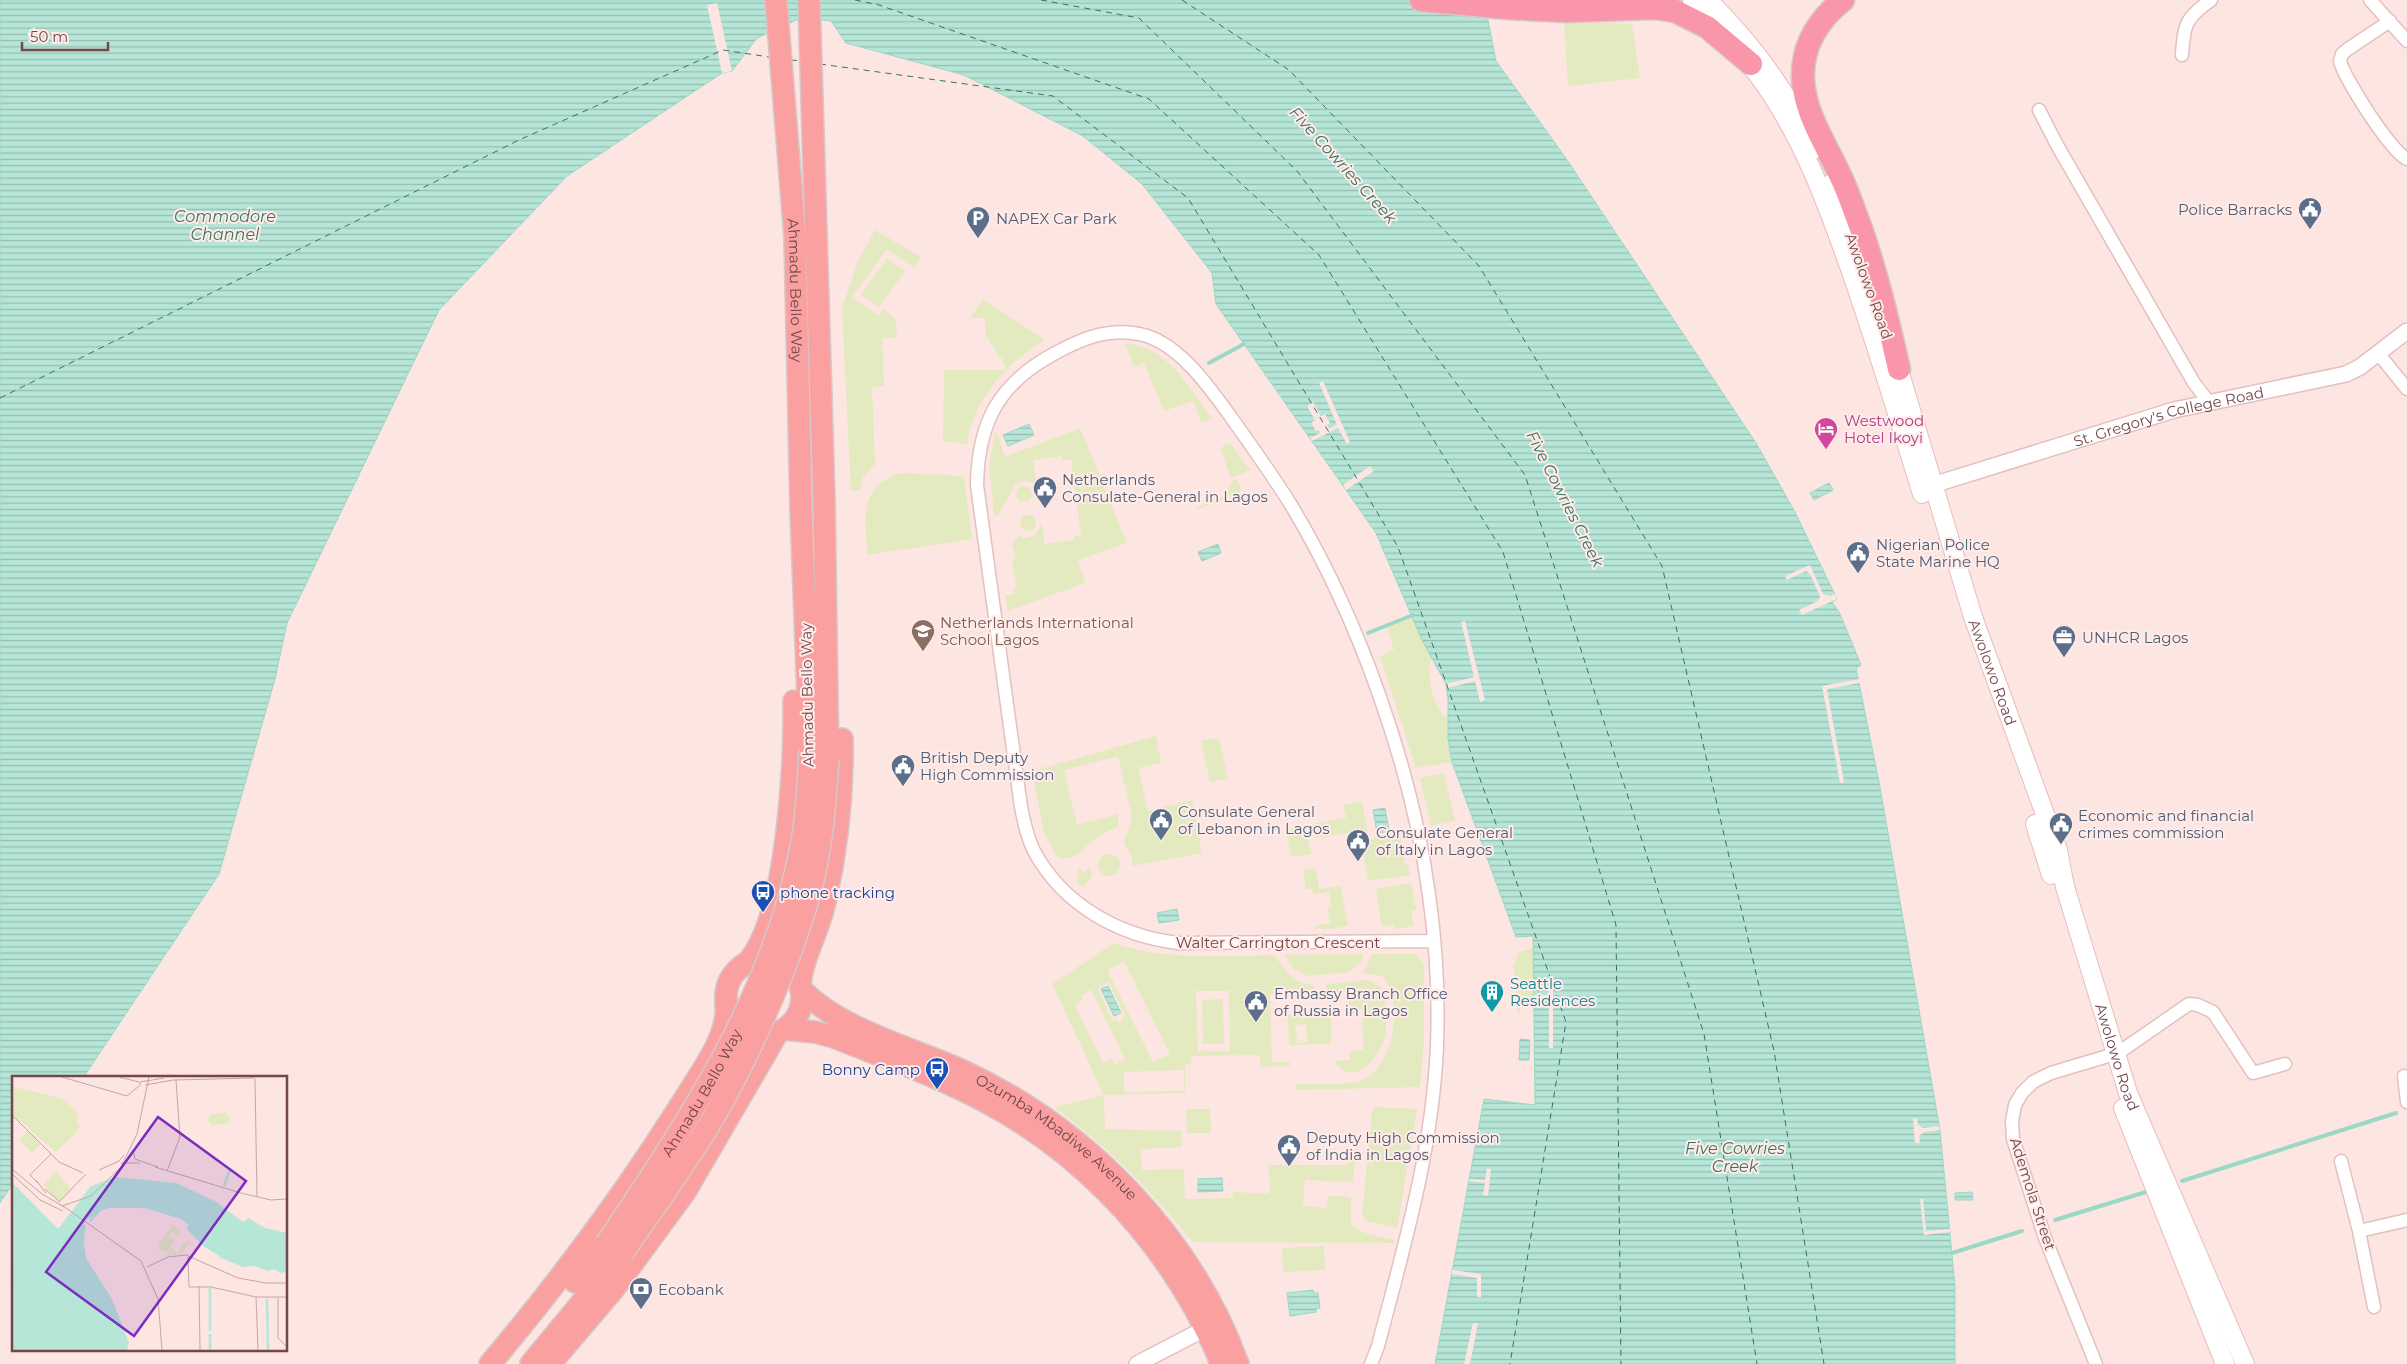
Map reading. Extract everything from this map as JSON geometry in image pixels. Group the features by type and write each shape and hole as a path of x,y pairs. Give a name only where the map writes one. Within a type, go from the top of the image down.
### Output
{"highway":[{"name":"Ahmadu Bello Way","path":"776,0 795,237 801,509 819,755"},
{"name":"Ahmadu Bello Way","path":"531,1364 614,1249 711,1122 745,1058 791,950 810,892 820,847 819,755 824,500 809,0"},
{"path":"1421,0 1507,8 1625,10 1656,8 1675,11 1693,18 1725,41 1751,64"},
{"path":"1843,0 1815,28 1804,60 1803,79 1808,109 1840,175 1881,290 1899,369"},
{"path":"800,987 801,973 825,902 840,812 842,756 836,534 824,500"},
{"path":"747,963 760,944 772,911 783,857 792,794 795,732 791,546 801,509"},
{"path":"490,1364 541,1304 588,1242 652,1150 719,1038 728,1017 726,989 735,972 747,963 757,959 778,962 795,976 800,987 802,998 797,1016 781,1030 685,1192 613,1290 550,1364"},
{"name":"Ozumba Mbadiwe Avenue","path":"800,987 812,1001 832,1015 966,1073 1016,1100 1061,1131 1098,1162 1150,1214 1190,1268 1212,1325 1221,1364"},
{"path":"726,1004 737,1024 746,1030 767,1035 781,1030"},
{"name":"Ozumba Mbadiwe Avenue","path":"781,1030 815,1032 834,1037 988,1102 1028,1127 1102,1186 1134,1222 1212,1325 1238,1364"},
{"name":"Ahmadu Bello Way","path":"504,1364 614,1249"}],"main road":[{"name":"Awolowo Road","path":"1692,0 1751,64 1786,120 1814,175 1836,228 1927,488"},
{"name":"Awolowo Road","path":"1708,0 1762,60 1808,134 1834,187 1899,369 1927,488 1963,622 2046,854 2063,923 2112,1055 2245,1364"},
{"name":"Awolowo Road","path":"2112,1055 2136,1144 2225,1364"}],"street":[{"path":"2182,55 2183,28 2196,11 2211,0"},
{"path":"2370,0 2407,41"},
{"path":"2390,21 2348,49 2342,54 2340,61 2380,130 2392,147 2407,159"},
{"path":"2039,110 2194,383 2208,401"},
{"name":"St. Gregory's College Road","path":"1927,488 2164,412 2208,401 2346,374 2360,367 2407,331"},
{"name":"Walter Carrington Crescent","path":"1371,1364 1378,1346 1413,1215 1429,1122 1437,1046 1434,941 1429,893 1403,772 1382,703 1332,581 1292,506 1262,460 1206,382 1167,346 1148,336 1126,332 1107,332 1089,336 1027,371 1000,397 991,413 980,440 977,456 977,485 1021,807 1026,830 1034,851 1044,866 1068,894 1085,909 1118,928 1146,938 1178,944 1434,941"},
{"path":"2378,353 2407,389"},
{"name":"Ademola Street","path":"2096,1364 2045,1238 2013,1139 2012,1121 2014,1105 2022,1092 2034,1082 2051,1073 2112,1055 2189,1004 2198,1005 2213,1012 2253,1073 2285,1064"},
{"path":"2404,1076 2407,1102"},
{"path":"2342,1161 2359,1231 2374,1307"},
{"path":"2359,1231 2407,1220"},
{"path":"1137,1364 1212,1325"}],"green space":[{"path":"1564,21 1632,24 1640,78 1568,86"},
{"path":"875,230 921,257 914,268 887,249 852,297 879,316 884,309 896,320 897,338 882,338 884,386 872,387 875,464 863,477 860,490 851,491 842,308 858,261"},
{"path":"887,258 905,271 879,307 861,295"},
{"path":"983,299 1045,340 1018,359 994,383 977,412 967,444 943,441 944,370 1005,370 1005,363 1002,363 1002,358 998,357 998,353 995,352 995,347 992,347 989,338 986,338 985,318 970,318"},
{"path":"1125,343 1140,346 1165,360 1185,381 1212,418 1201,422 1193,401 1164,411 1144,363 1134,367"},
{"path":"1080,428 1127,543 1078,560 1085,583 1008,611 1005,595 1015,594 1013,587 1017,587 1012,563 1016,556 1012,545 1019,535 1024,538 1036,535 1041,523 1045,544 1074,540 1074,536 1081,535 1071,460 1063,460 1062,456 1033,460 1036,483 1023,481 1015,485 998,516 994,516 989,463 996,430 1005,457"},
{"path":"1230,443 1250,470 1231,478 1220,448"},
{"path":"901,473 964,476 972,539 867,555 866,516 867,505 871,495 887,479"},
{"path":"1236,478 1241,489 1239,493 1198,509 1197,507 1226,495 1233,480"},
{"path":"1024,486 1032,494 1024,502 1016,494"},
{"path":"1028,515 1036,523 1028,531 1020,523"},
{"path":"1414,617 1418,630 1433,660 1430,661 1430,683 1434,696 1443,716 1448,716 1448,740 1452,762 1416,768 1380,656 1394,650 1387,628"},
{"path":"1156,736 1161,763 1138,768 1148,811 1192,800 1202,853 1132,866 1132,857 1124,843 1132,817 1118,756 1064,770 1077,825 1118,814 1118,826 1093,840 1081,852 1072,857 1062,858 1056,855 1044,833 1032,771"},
{"path":"1219,738 1228,778 1210,782 1201,741"},
{"path":"1444,773 1455,821 1431,826 1420,778"},
{"path":"1362,801 1369,839 1400,833 1405,865 1408,865 1410,875 1368,881 1360,831 1314,838 1312,824 1346,818 1343,805"},
{"path":"1306,825 1311,854 1291,857 1286,829"},
{"path":"1109,854 1117,857 1120,865 1117,873 1109,876 1101,873 1098,865 1101,857"},
{"path":"1079,867 1084,873 1090,867 1092,876 1082,888 1077,880"},
{"path":"1316,868 1319,889 1341,886 1348,926 1324,930 1323,928 1315,929 1315,926 1330,923 1327,907 1331,906 1329,892 1313,895 1312,889 1306,889 1303,870"},
{"path":"1411,883 1416,910 1411,911 1414,926 1395,929 1394,925 1382,927 1376,889"},
{"path":"1114,943 1133,949 1173,955 1274,955 1286,971 1295,979 1314,985 1314,992 1270,994 1272,1062 1290,1062 1290,1066 1261,1067 1260,1055 1192,1056 1191,1064 1185,1064 1185,1093 1104,1095 1052,984","holes":["1124,961 1170,1054 1153,1062 1107,970","1109,982 1125,1016 1119,1023 1117,1020 1113,1021 1097,988","1091,990 1125,1059 1115,1065 1112,1059 1103,1063 1075,1005 1083,1000 1081,995","1196,991 1229,991 1230,1051 1198,1051","1184,1070 1184,1091 1124,1092 1124,1072"]},
{"path":"1533,948 1534,995 1523,1002 1517,1015 1517,995 1513,966 1519,952"},
{"path":"1363,954 1361,962 1349,972 1308,976 1295,970 1284,955"},
{"path":"1371,954 1415,954 1424,964 1424,1043 1420,1087 1296,1090 1296,1084 1356,1082 1373,1073 1382,1062 1392,1033 1393,1002 1383,977 1362,972 1368,964"},
{"path":"1368,980 1381,987 1384,993 1386,1023 1384,1040 1381,1048 1370,1063 1363,1069 1348,1072 1340,1069 1334,1061 1350,1060 1350,1051 1363,1050 1362,1009 1349,1009 1348,992 1326,992 1326,984"},
{"path":"1223,999 1224,1044 1203,1044 1202,1000"},
{"path":"1331,1014 1331,1044 1289,1045 1288,1015","holes":["1306,1024 1307,1042 1297,1043 1296,1025"]},
{"path":"1104,1095 1105,1129 1181,1131 1182,1147 1141,1149 1142,1170 1184,1169 1185,1199 1233,1198 1233,1192 1270,1194 1269,1165 1345,1165 1355,1157 1353,1182 1305,1180 1303,1206 1327,1208 1328,1196 1351,1197 1351,1224 1368,1234 1394,1240 1394,1243 1193,1242 1128,1170 1092,1137 1054,1107"},
{"path":"1375,1107 1417,1109 1397,1228 1366,1221 1362,1215 1372,1111"},
{"path":"1186,1109 1210,1109 1211,1133 1187,1133"},
{"path":"1324,1246 1325,1270 1283,1272 1282,1248"}],"water":[{"name":"Five Cowries Creek","path":"0,0 1456,0 1487,15 1496,61 1565,157 1756,443 1795,512 1837,599 1832,602 1840,614 1861,665 1856,668 1880,787 1940,1130 1955,1286 1955,1364 1435,1364 1484,1099 1535,1105 1533,936 1516,937 1452,762 1448,739 1446,684 1422,640 1376,533 1216,304 1212,273 1142,184 1083,136 964,75 846,43 831,21 803,17 757,38 732,71 722,73 567,176 439,310 287,623 275,679 219,874 84,1076 12,1076 12,1185 0,1203"},
{"path":"1029,424 1034,435 1008,446 1003,435"},
{"path":"1829,483 1833,490 1814,500 1810,493"},
{"path":"1218,544 1221,553 1202,561 1198,552"},
{"path":"1385,808 1389,831 1377,833 1373,810"},
{"path":"1177,909 1179,920 1159,923 1157,913"},
{"path":"1108,986 1121,1013 1114,1016 1101,989"},
{"path":"1520,1039 1530,1040 1529,1060 1519,1060"},
{"path":"1222,1178 1223,1191 1198,1192 1198,1179"},
{"path":"1972,1192 1973,1200 1955,1200 1955,1193"},
{"path":"1313,1290 1314,1293 1318,1293 1320,1308 1316,1309 1316,1312 1290,1316 1287,1293"}],"pier":[{"path":"717,3 732,71 722,73 707,5"},
{"path":"1323,381 1350,442 1347,444 1338,428 1312,441 1310,438 1320,433 1319,430 1316,431 1311,423 1315,420 1307,406 1313,402 1321,416 1325,414 1330,423 1327,425 1329,428 1337,425 1319,383"},
{"path":"1370,466 1374,471 1346,490 1343,485"},
{"path":"1810,565 1823,594 1830,596 1835,594 1837,599 1802,615 1799,610 1818,601 1820,596 1810,574 1806,571 1787,580 1785,576"},
{"path":"1465,621 1485,700 1480,702 1475,681 1447,688 1446,684 1474,677 1461,622"},
{"path":"1859,679 1860,683 1827,689 1844,782 1840,783 1822,686"},
{"path":"1549,990 1553,990 1553,1048 1549,1048 1549,998 1534,998 1534,995 1548,995"},
{"path":"1917,1118 1918,1125 1923,1128 1939,1126 1940,1130 1924,1132 1919,1136 1920,1143 1915,1143 1913,1119"},
{"path":"1487,1168 1491,1169 1488,1196 1483,1195 1485,1183 1469,1181 1470,1179 1485,1180"},
{"path":"1920,1199 1923,1199 1926,1231 1950,1229 1950,1232 1924,1235"},
{"path":"1452,1270 1481,1274 1481,1297 1477,1297 1477,1278 1452,1274"},
{"path":"1473,1323 1478,1323 1470,1364 1464,1364"}],"waterway":[{"path":"1209,363 1244,344"},
{"path":"1368,633 1413,615"},
{"path":"2182,1181 2396,1113"},
{"path":"2055,1220 2149,1191"},
{"path":"1952,1253 2022,1231"}],"ferry route":[{"path":"855,0 879,5 1149,99 1319,255 1503,552 1616,925 1621,1364"},
{"path":"1041,0 1139,18 1297,171 1525,475 1704,1034 1757,1364"},
{"path":"1182,0 1289,70 1479,266 1662,566 1774,1051 1824,1364"},
{"path":"0,398 519,140 723,50 769,57"},
{"path":"791,60 802,61"},
{"path":"820,64 1053,96 1188,198 1398,547 1566,1022 1510,1364"}],"place":[{"name":"Police Barracks","path":"2310,230"},
{"name":"NAPEX Car Park","path":"978,239"},
{"name":"Westwood Hotel Ikoyi","path":"1826,450"},
{"name":"Netherlands Consulate-General in Lagos","path":"1045,509"},
{"name":"Nigerian Police State Marine HQ","path":"1858,574"},
{"name":"Netherlands International School Lagos","path":"923,652"},
{"name":"UNHCR Lagos","path":"2064,658"},
{"name":"British Deputy High Commission","path":"903,787"},
{"name":"Consulate General of Lebanon in Lagos","path":"1161,841"},
{"name":"Economic and financial crimes commission","path":"2061,845"},
{"name":"Consulate General of Italy in Lagos","path":"1358,862"},
{"name":"phone tracking","path":"763,913"},
{"name":"Seattle Residences","path":"1492,1013"},
{"name":"Embassy Branch Office of Russia in Lagos","path":"1256,1023"},
{"name":"Bonny Camp","path":"937,1090"},
{"name":"Deputy High Commission of India in Lagos","path":"1289,1167"},
{"name":"Ecobank","path":"641,1310"}],"water label":[{"name":"Commodore Channel","path":"225,225"}]}
